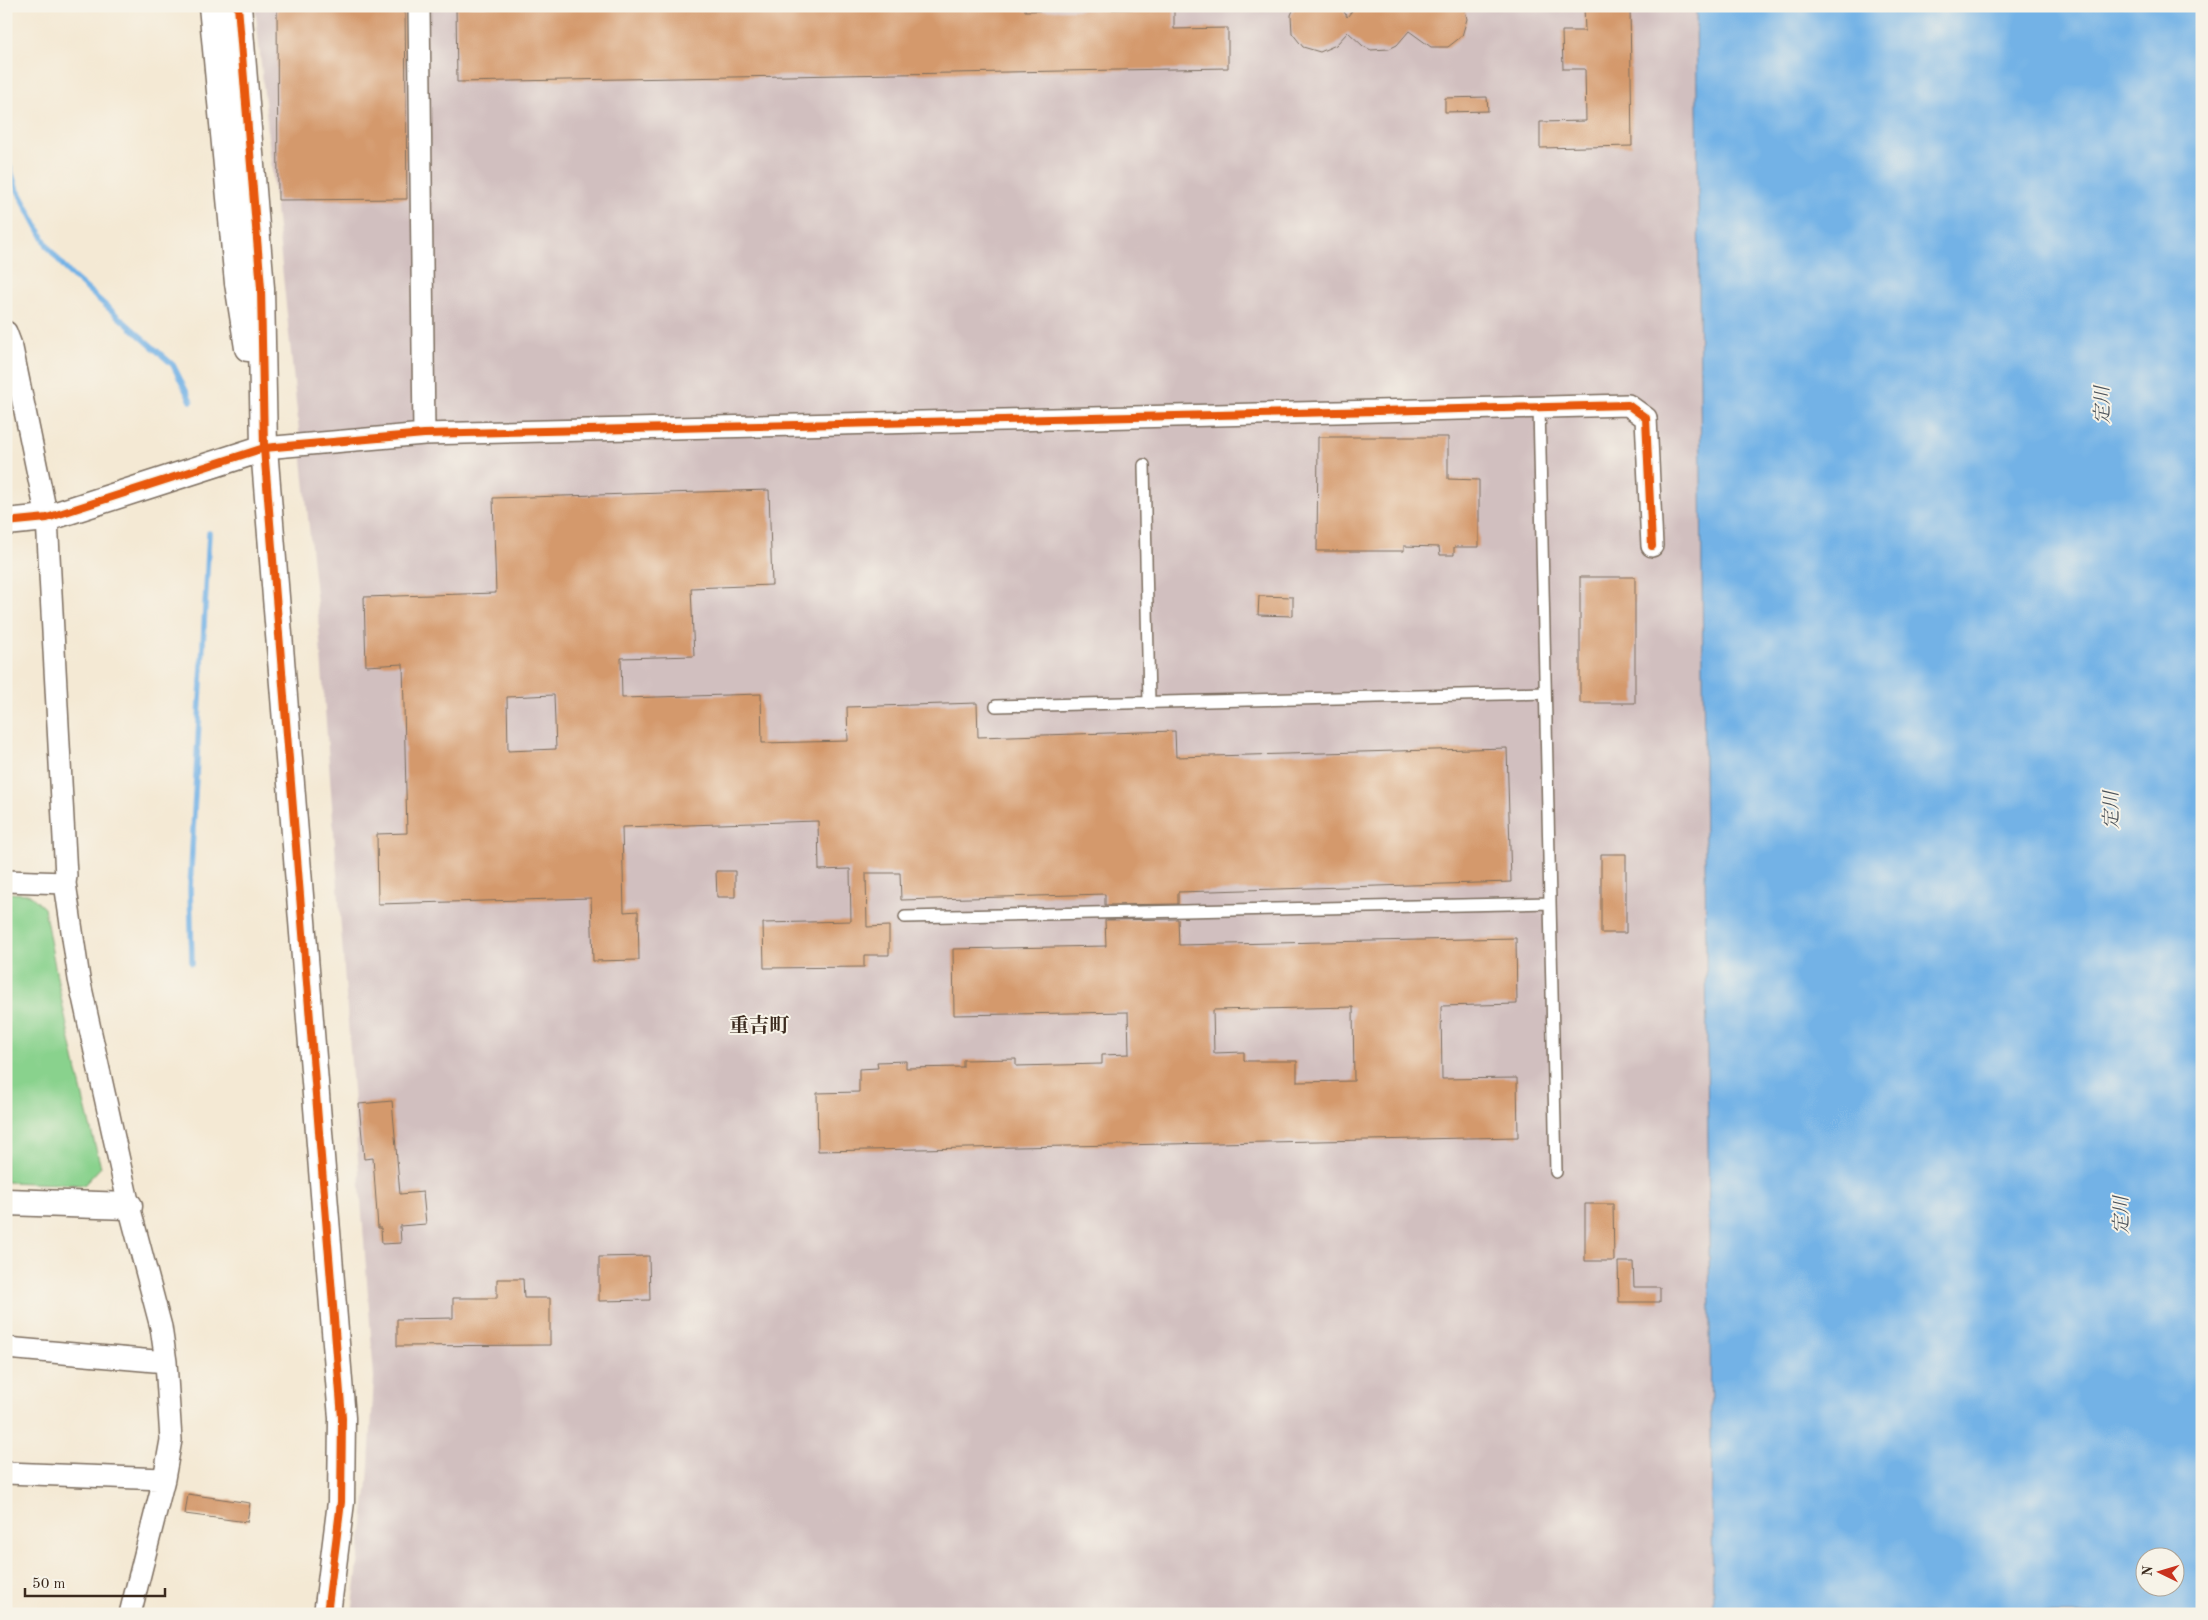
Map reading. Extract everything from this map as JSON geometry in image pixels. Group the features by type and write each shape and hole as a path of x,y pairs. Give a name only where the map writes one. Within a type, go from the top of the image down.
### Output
{"street":[{"path":"212,6 238,284 264,448"},
{"path":"238,6 260,288 264,448 342,1418 341,1502 327,1614"},
{"path":"418,6 424,434"},
{"path":"6,332 12,348 47,518 65,884 79,979 129,1206 161,1327 166,1362 171,1440 164,1479 130,1614"},
{"path":"6,522 47,518 264,448 424,434 1628,405 1646,418 1652,546"},
{"path":"6,880 65,884"},
{"path":"6,1202 129,1206"},
{"path":"6,1348 166,1362"},
{"path":"6,1473 164,1479"}],"lane":[{"path":"1539,407 1556,1172"},
{"path":"1144,465 1149,702"},
{"path":"996,706 1545,693"},
{"path":"905,917 1550,903"}],"shaded area":[{"path":"255,6 1696,6 1713,1614 352,1614 368,1482 374,1377 318,614"}],"green space":[{"path":"6,893 29,894 44,908 84,1102 101,1167 84,1185 6,1182"}],"water":[{"name":"定川","path":"1696,6 2202,6 2202,1614 1713,1614"}],"building":[{"path":"277,6 405,6 407,199 278,200"},
{"path":"456,6 1025,6 1025,11 1174,8 1174,29 1228,28 1228,68 457,82"},
{"path":"1295,6 1341,6 1347,17 1356,6 1464,6 1467,19 1462,36 1448,47 1431,47 1409,31 1397,45 1389,49 1371,50 1363,46 1348,32 1336,45 1320,52 1303,47 1292,33 1291,15"},
{"path":"1584,6 1630,6 1632,146 1540,148 1540,122 1586,121 1585,69 1563,69 1562,31 1585,31"},
{"path":"1487,97 1488,111 1445,112 1445,98"},
{"path":"1318,437 1448,437 1448,479 1479,480 1479,547 1454,547 1454,555 1440,555 1439,547 1404,546 1404,551 1317,551"},
{"path":"769,490 772,585 691,588 694,656 621,658 622,698 761,694 762,743 848,741 847,707 977,703 978,737 1175,731 1176,757 1507,748 1511,882 1178,892 1178,904 1105,905 1105,894 901,900 900,873 866,873 867,927 889,926 889,955 864,955 864,967 764,968 763,923 851,921 850,869 819,870 818,821 622,827 624,912 638,911 639,960 593,961 591,898 378,904 377,834 407,833 403,664 366,666 364,597 496,593 493,498","holes":["554,695 556,749 508,751 507,697"]},
{"path":"1580,577 1635,577 1635,703 1580,703"},
{"path":"1259,596 1293,597 1293,616 1258,615"},
{"path":"1601,854 1626,854 1626,933 1601,933"},
{"path":"716,871 735,871 735,897 717,897"},
{"path":"1178,919 1179,945 1516,938 1517,1004 1441,1006 1442,1079 1517,1078 1518,1137 818,1151 817,1093 859,1092 859,1069 878,1068 877,1062 906,1061 906,1068 963,1067 963,1060 1016,1059 1016,1066 1102,1064 1102,1055 1129,1054 1128,1012 954,1015 953,949 1106,946 1105,920","holes":["1353,1007 1354,1081 1297,1082 1297,1061 1244,1061 1244,1052 1214,1053 1213,1010"]},
{"path":"392,1101 400,1194 423,1192 426,1224 400,1226 401,1243 382,1244 381,1228 378,1228 373,1158 364,1159 359,1104"},
{"path":"1585,1204 1613,1204 1614,1261 1585,1261"},
{"path":"649,1256 650,1300 599,1301 599,1257"},
{"path":"1618,1262 1633,1262 1634,1287 1660,1287 1660,1302 1619,1302"},
{"path":"497,1279 523,1279 524,1298 550,1298 550,1345 397,1346 397,1319 453,1318 453,1298 497,1298"},
{"path":"188,1494 250,1503 247,1522 185,1514"}],"waterway":[{"path":"6,156 16,187 48,247 70,274 173,365 191,401"},
{"path":"192,963 190,888 209,533"}],"cycle path":[{"path":"238,6 261,288 264,448 342,1418 341,1502 327,1614"},
{"path":"6,522 47,518 264,448 424,434 1628,405 1646,418 1652,546"}],"district":[{"name":"重吉町","path":"759,1027"}]}
